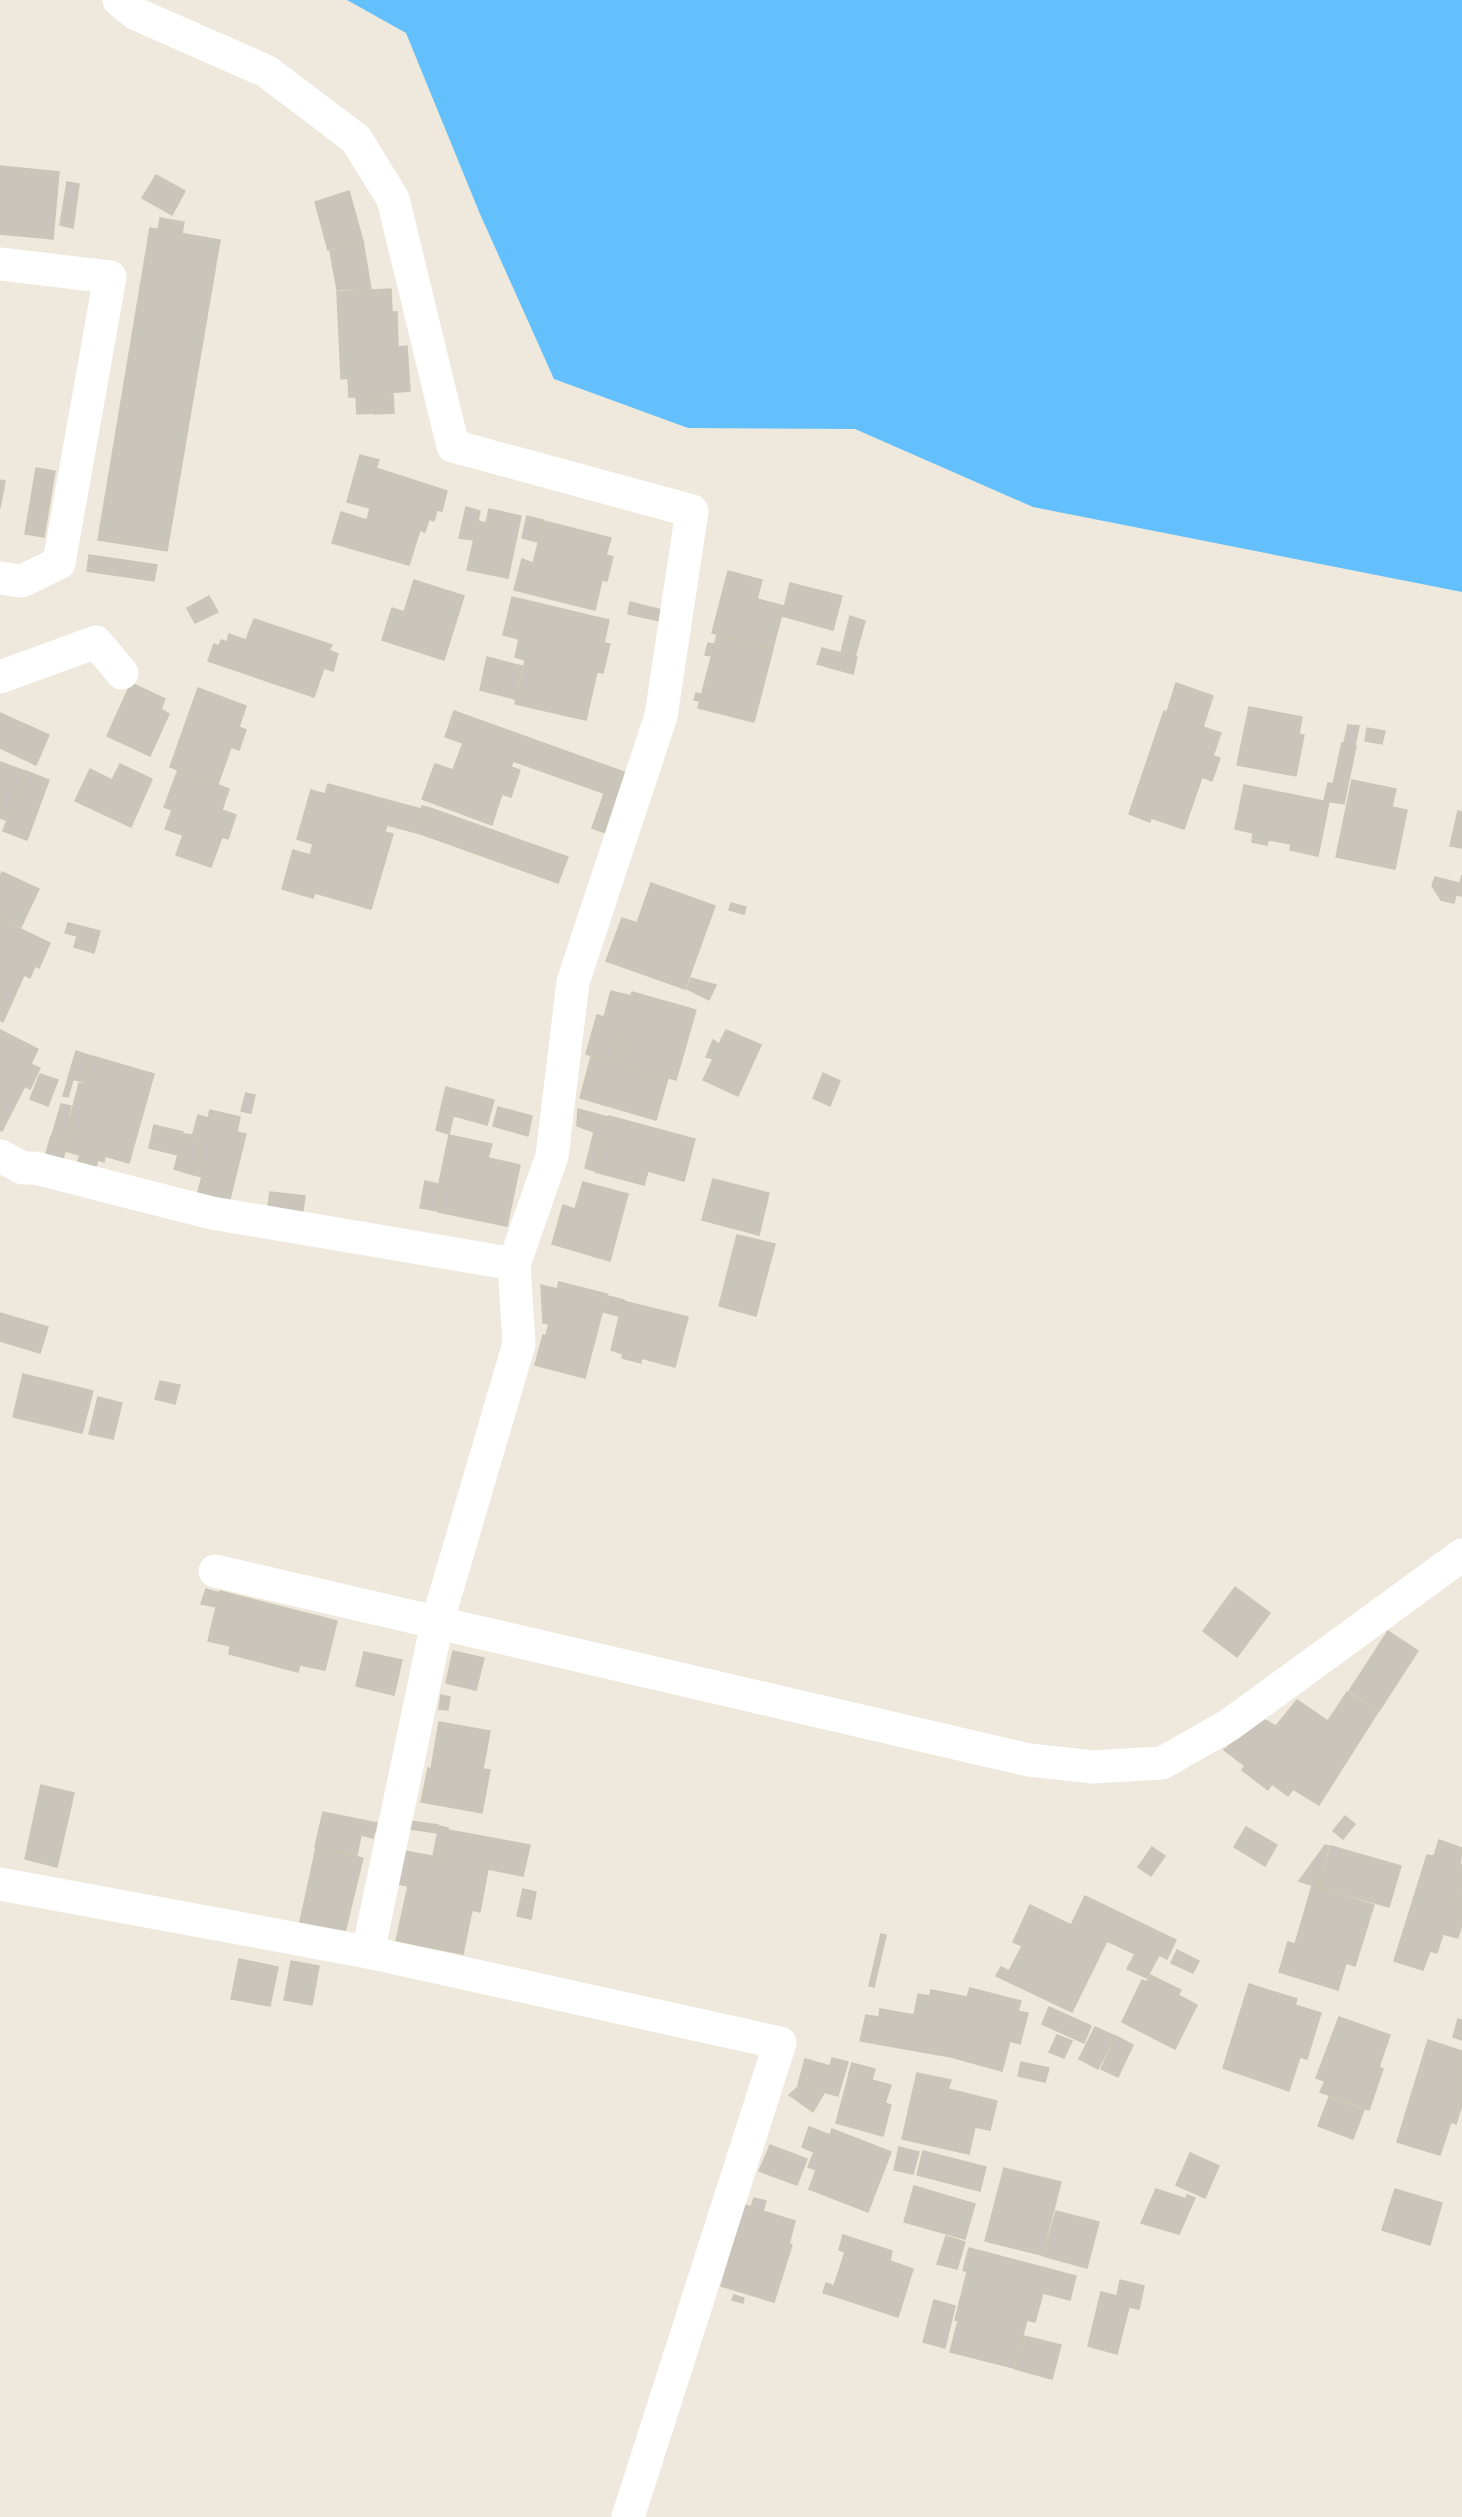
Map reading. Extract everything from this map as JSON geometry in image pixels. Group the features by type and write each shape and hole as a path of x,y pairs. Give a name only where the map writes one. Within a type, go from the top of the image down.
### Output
{"street":[{"path":"119,0 136,14 266,71 356,139 393,199 453,446 692,511 661,716 573,982 552,1156 514,1264 519,1344 437,1623 368,1952"},
{"path":"0,264 110,277 59,563 22,581 0,578"},
{"path":"0,677 96,642 122,673"},
{"path":"0,1156 23,1168 35,1168 212,1213 514,1264"},
{"path":"215,1571 1029,1760 1093,1767 1162,1763 1228,1725 1462,1555"},
{"path":"0,1884 368,1952 780,2043 628,2517"}],"water":[{"path":"347,0 1462,0 1462,592 1033,507 855,429 688,428 554,379 480,214 406,33"}],"building":[{"path":"0,166 59,172 53,239 0,234"},
{"path":"156,175 185,191 172,215 142,198"},
{"path":"67,182 79,184 73,228 60,225"},
{"path":"349,191 363,241 328,250 315,202"},
{"path":"160,218 184,222 182,234 158,230"},
{"path":"150,228 220,240 167,551 98,540"},
{"path":"363,241 371,289 337,290 330,251"},
{"path":"391,289 392,312 397,312 398,347 407,346 410,391 372,394 374,413 357,414 356,397 349,397 348,378 341,379 337,292"},
{"path":"373,394 393,394 394,413 374,414"},
{"path":"360,455 379,460 376,468 447,491 442,511 437,510 434,521 429,519 425,532 420,530 409,565 332,543 341,512 367,520 370,508 347,502"},
{"path":"36,468 55,471 44,537 25,534"},
{"path":"0,480 5,481 0,508"},
{"path":"466,507 480,511 474,540 459,538"},
{"path":"489,509 521,516 508,578 467,570 478,521 486,523"},
{"path":"527,516 543,520 538,542 522,538"},
{"path":"544,521 611,538 606,555 613,557 607,581 602,580 595,610 514,590 522,559 533,563"},
{"path":"89,555 157,565 154,581 87,571"},
{"path":"728,571 762,580 757,599 784,606 773,648 712,633"},
{"path":"414,580 464,596 444,660 382,640 392,608 404,612"},
{"path":"790,583 842,596 833,630 782,616"},
{"path":"209,596 218,612 195,623 187,608"},
{"path":"512,597 609,620 604,643 610,644 603,673 597,672 586,720 515,704 525,660 515,657 519,639 503,635"},
{"path":"630,602 662,610 660,621 628,614"},
{"path":"850,616 865,621 855,657 841,653"},
{"path":"254,619 332,645 329,650 338,654 333,671 324,668 314,697 208,661 214,644 219,646 221,640 227,642 229,634 246,640"},
{"path":"717,635 773,649 754,722 698,708"},
{"path":"708,643 714,644 711,656 705,655"},
{"path":"822,648 857,657 853,674 817,664"},
{"path":"487,657 522,666 515,699 480,690"},
{"path":"131,683 165,699 161,709 169,714 150,756 107,736"},
{"path":"1176,683 1213,696 1203,727 1221,733 1213,756 1220,758 1212,781 1202,777 1184,829 1151,818 1150,822 1129,814 1164,711 1167,712"},
{"path":"198,688 246,706 239,727 246,730 239,750 231,747 218,784 170,767"},
{"path":"696,693 701,694 699,701 694,700"},
{"path":"1249,707 1302,717 1299,734 1304,735 1296,776 1237,765"},
{"path":"454,711 635,776 626,801 513,761 511,767 520,770 511,797 502,794 492,825 422,799 435,764 453,770 463,743 445,737"},
{"path":"0,713 49,735 36,765 0,748"},
{"path":"1348,725 1359,726 1355,745 1344,743"},
{"path":"1367,728 1385,731 1382,744 1365,741"},
{"path":"1342,743 1356,746 1344,804 1324,801 1328,783 1333,784"},
{"path":"0,762 25,771 6,820 0,818"},
{"path":"120,764 152,779 131,827 75,801 90,769 112,780"},
{"path":"178,770 229,789 222,810 236,815 228,839 222,837 211,867 176,855 183,835 165,829 172,810 164,807"},
{"path":"26,771 49,780 27,840 3,831"},
{"path":"1352,780 1396,789 1392,807 1407,810 1395,869 1336,857"},
{"path":"328,784 421,809 422,806 429,808 421,834 387,825 385,832 393,834 371,909 315,893 313,898 282,889 293,850 310,855 313,844 297,839 311,790 325,794"},
{"path":"1244,785 1329,802 1318,856 1290,850 1291,844 1268,840 1267,845 1252,842 1253,833 1235,829"},
{"path":"604,794 626,802 619,821 597,814"},
{"path":"430,808 568,857 558,883 421,834"},
{"path":"1458,811 1462,812 1462,848 1450,846"},
{"path":"597,814 618,822 614,836 592,828"},
{"path":"2,872 39,889 21,927 0,918"},
{"path":"1462,875 1462,896 1457,895"},
{"path":"1435,877 1459,883 1454,903 1441,900 1432,886"},
{"path":"651,883 715,906 685,989 606,961 622,918 637,923"},
{"path":"731,903 746,907 744,914 729,910"},
{"path":"0,919 50,943 39,968 35,966 30,978 24,975 3,1022 0,1020"},
{"path":"68,923 80,926 77,936 65,933"},
{"path":"80,926 100,931 94,953 74,947"},
{"path":"691,978 716,985 709,1000 687,989"},
{"path":"611,991 631,996 632,992 696,1010 676,1080 622,1065 629,1040 619,1037 612,1062 586,1054 597,1015 604,1017"},
{"path":"0,1030 38,1049 31,1064 40,1068 30,1089 25,1086 2,1131 0,1130"},
{"path":"726,1030 761,1045 738,1096 703,1080 713,1059 706,1057 713,1040 719,1044"},
{"path":"620,1038 628,1040 622,1065 613,1062"},
{"path":"76,1051 91,1056 84,1082 68,1078"},
{"path":"92,1056 154,1074 129,1163 105,1156 104,1162 98,1160 96,1166 78,1161 80,1155 65,1151 74,1119 70,1118 79,1083 84,1084"},
{"path":"591,1057 668,1078 656,1120 580,1098"},
{"path":"823,1073 840,1081 830,1106 813,1098"},
{"path":"40,1074 58,1080 48,1106 30,1099"},
{"path":"68,1079 73,1080 68,1097 63,1096"},
{"path":"446,1087 494,1100 487,1125 440,1112"},
{"path":"246,1093 255,1095 251,1113 241,1111"},
{"path":"61,1104 71,1106 68,1118 73,1120 67,1140 52,1135"},
{"path":"498,1107 532,1116 528,1136 493,1126"},
{"path":"578,1109 608,1117 595,1171 585,1168 594,1132 577,1126"},
{"path":"210,1110 240,1117 237,1132 246,1134 228,1207 196,1199 202,1177 195,1175 203,1144 191,1141 198,1115 208,1118"},
{"path":"440,1113 453,1117 449,1134 436,1130"},
{"path":"609,1116 695,1139 684,1181 648,1171 644,1185 595,1172"},
{"path":"154,1125 183,1132 178,1155 149,1148"},
{"path":"184,1134 192,1135 190,1142 202,1145 194,1175 174,1169"},
{"path":"449,1135 492,1144 488,1158 520,1165 507,1226 438,1212 444,1185 439,1183"},
{"path":"51,1136 68,1141 62,1162 45,1157"},
{"path":"713,1179 769,1193 759,1235 702,1220"},
{"path":"425,1181 443,1185 437,1211 420,1208"},
{"path":"583,1182 628,1194 610,1261 552,1244 563,1205 575,1209"},
{"path":"270,1192 305,1196 302,1217 267,1213"},
{"path":"737,1235 775,1244 756,1316 719,1306"},
{"path":"559,1282 607,1294 585,1378 535,1365 543,1335 546,1336"},
{"path":"541,1285 558,1289 548,1324 543,1323"},
{"path":"608,1296 624,1300 619,1316 603,1312"},
{"path":"623,1301 688,1317 675,1367 641,1358 641,1363 622,1358 623,1354 611,1350"},
{"path":"0,1313 48,1327 40,1353 0,1341"},
{"path":"23,1374 93,1391 82,1433 13,1417"},
{"path":"160,1381 180,1385 175,1404 155,1399"},
{"path":"98,1397 122,1403 113,1439 89,1434"},
{"path":"1235,1587 1270,1613 1237,1657 1203,1631"},
{"path":"206,1589 220,1593 216,1607 201,1604"},
{"path":"220,1591 337,1621 325,1670 300,1665 298,1672 229,1654 230,1646 208,1641"},
{"path":"1388,1631 1418,1651 1379,1711 1349,1691"},
{"path":"453,1651 484,1658 476,1690 446,1683"},
{"path":"364,1652 402,1660 394,1695 356,1686"},
{"path":"1347,1692 1378,1712 1319,1805 1293,1789 1288,1796 1272,1784 1268,1790 1242,1770 1245,1766 1224,1750 1263,1719 1276,1726 1297,1700 1328,1721"},
{"path":"441,1695 450,1697 448,1710 439,1709"},
{"path":"439,1722 490,1731 483,1769 490,1770 482,1813 421,1802 428,1768 431,1769"},
{"path":"41,1785 74,1793 57,1867 25,1859"},
{"path":"323,1812 377,1823 373,1838 361,1835 357,1855 315,1847"},
{"path":"1345,1816 1355,1824 1343,1839 1333,1831"},
{"path":"411,1821 438,1825 437,1833 409,1829"},
{"path":"439,1826 448,1828 443,1857 433,1856"},
{"path":"1246,1827 1277,1845 1265,1866 1234,1847"},
{"path":"448,1830 530,1845 523,1876 488,1869 480,1912 472,1910 463,1954 396,1941 408,1886 398,1884 405,1851 443,1858"},
{"path":"1439,1840 1462,1848 1460,1865 1462,1865 1462,1891 1457,1889 1437,1953 1430,1951 1423,1970 1394,1961 1427,1855 1434,1856"},
{"path":"1325,1845 1329,1846 1318,1887 1299,1881"},
{"path":"1331,1846 1401,1866 1389,1907 1319,1887"},
{"path":"1152,1847 1165,1856 1151,1876 1138,1867"},
{"path":"316,1848 363,1858 345,1932 300,1922"},
{"path":"1312,1886 1374,1905 1355,1966 1346,1963 1338,1990 1279,1972 1288,1942 1295,1944"},
{"path":"523,1889 536,1892 531,1919 517,1916"},
{"path":"1457,1891 1462,1892 1462,1924 1458,1938 1443,1934"},
{"path":"1085,1896 1176,1940 1167,1959 1159,1955 1147,1978 1127,1969 1135,1954 1107,1941 1072,2012 996,1976 1001,1967 1009,1971 1022,1946 1013,1942 1030,1905 1071,1925"},
{"path":"881,1934 886,1935 874,1987 869,1986"},
{"path":"1177,1950 1199,1961 1193,1973 1171,1963"},
{"path":"239,1959 278,1967 270,2006 231,1999"},
{"path":"291,1961 319,1966 312,2005 284,2000"},
{"path":"1150,1975 1181,1990 1178,1995 1197,2005 1175,2049 1122,2022 1142,1980 1147,1982"},
{"path":"1249,1984 1297,1999 1295,2005 1321,2013 1307,2059 1300,2057 1289,2091 1223,2068"},
{"path":"970,1988 1021,2001 1018,2011 1028,2013 1020,2044 1010,2041 1002,2071 951,2057 860,2041 866,2015 879,2017 880,2009 914,2015 918,1994 930,1996 931,1990 967,1997"},
{"path":"1049,2007 1091,2026 1084,2043 1042,2024"},
{"path":"1339,2017 1390,2035 1379,2067 1383,2069 1369,2110 1320,2092 1325,2081 1316,2078"},
{"path":"1458,2019 1462,2020 1462,2040 1453,2037"},
{"path":"1095,2027 1115,2036 1098,2069 1079,2059"},
{"path":"1057,2035 1072,2041 1064,2058 1049,2052"},
{"path":"1116,2036 1133,2045 1118,2077 1101,2069"},
{"path":"1428,2040 1462,2051 1462,2105 1456,2124 1451,2122 1440,2155 1397,2142"},
{"path":"832,2058 848,2062 838,2096 798,2085 805,2059 830,2066"},
{"path":"1021,2062 1049,2068 1045,2082 1018,2076"},
{"path":"852,2063 875,2069 872,2079 849,2073"},
{"path":"917,2073 951,2080 948,2089 997,2101 990,2130 975,2127 969,2154 902,2139"},
{"path":"849,2074 891,2085 885,2103 891,2105 883,2136 836,2123"},
{"path":"799,2086 824,2093 813,2112 789,2095"},
{"path":"1329,2097 1364,2110 1353,2139 1318,2126"},
{"path":"809,2127 830,2135 832,2129 891,2152 868,2212 809,2189 816,2170 808,2167 814,2152 802,2147"},
{"path":"770,2145 807,2159 797,2185 759,2171"},
{"path":"899,2147 919,2152 913,2174 894,2170"},
{"path":"923,2151 986,2167 980,2191 917,2175"},
{"path":"1190,2153 1219,2166 1205,2198 1176,2185"},
{"path":"1004,2168 1061,2182 1042,2255 985,2241"},
{"path":"914,2186 975,2204 965,2239 904,2222"},
{"path":"1156,2189 1186,2199 1187,2195 1195,2198 1179,2234 1141,2223"},
{"path":"1395,2189 1442,2203 1430,2245 1382,2230"},
{"path":"754,2198 766,2201 763,2211 795,2221 789,2244 792,2245 774,2302 721,2286 745,2205 751,2207"},
{"path":"1056,2211 1099,2222 1087,2268 1043,2256"},
{"path":"843,2235 892,2251 890,2261 913,2269 898,2317 831,2295 845,2252 839,2250"},
{"path":"946,2236 965,2242 957,2269 937,2264"},
{"path":"969,2248 1076,2276 1070,2300 1043,2293 1035,2322 1027,2320 1014,2368 950,2352 967,2272 963,2270"},
{"path":"1120,2280 1144,2286 1139,2309 1129,2307 1117,2354 1088,2346 1101,2292 1117,2296"},
{"path":"826,2283 834,2286 831,2295 823,2293"},
{"path":"734,2295 744,2298 743,2303 732,2300"},
{"path":"934,2300 955,2306 945,2348 923,2342"},
{"path":"1024,2336 1061,2345 1052,2379 1015,2369"}]}
